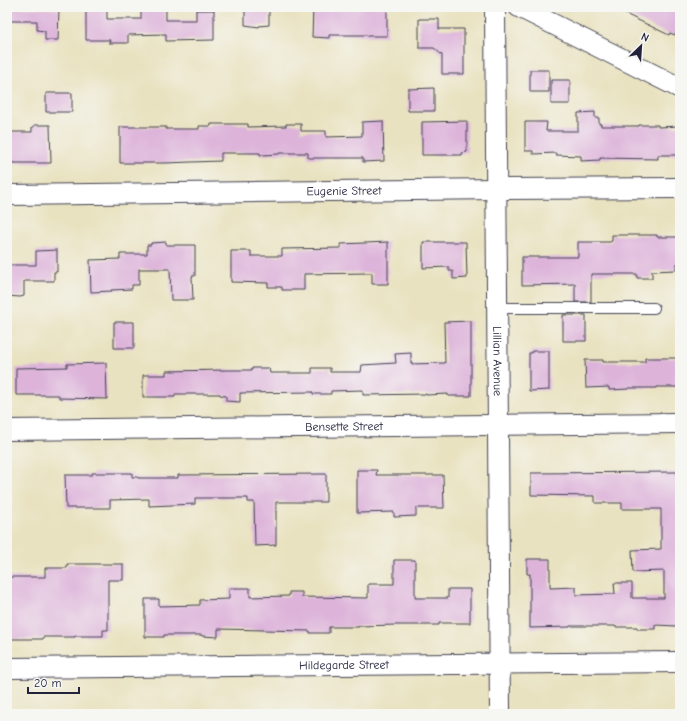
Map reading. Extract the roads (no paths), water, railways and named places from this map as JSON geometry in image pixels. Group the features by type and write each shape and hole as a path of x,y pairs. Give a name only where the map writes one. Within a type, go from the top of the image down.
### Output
{"street":[{"name":"Lillian Avenue","path":"495,7 500,714"},
{"path":"520,7 680,88"},
{"name":"Eugenie Street","path":"7,196 680,188"},
{"name":"Bensette Street","path":"7,430 680,423"},
{"name":"Hildegarde Street","path":"7,668 680,662"}],"lane":[{"path":"497,308 654,308"}]}
